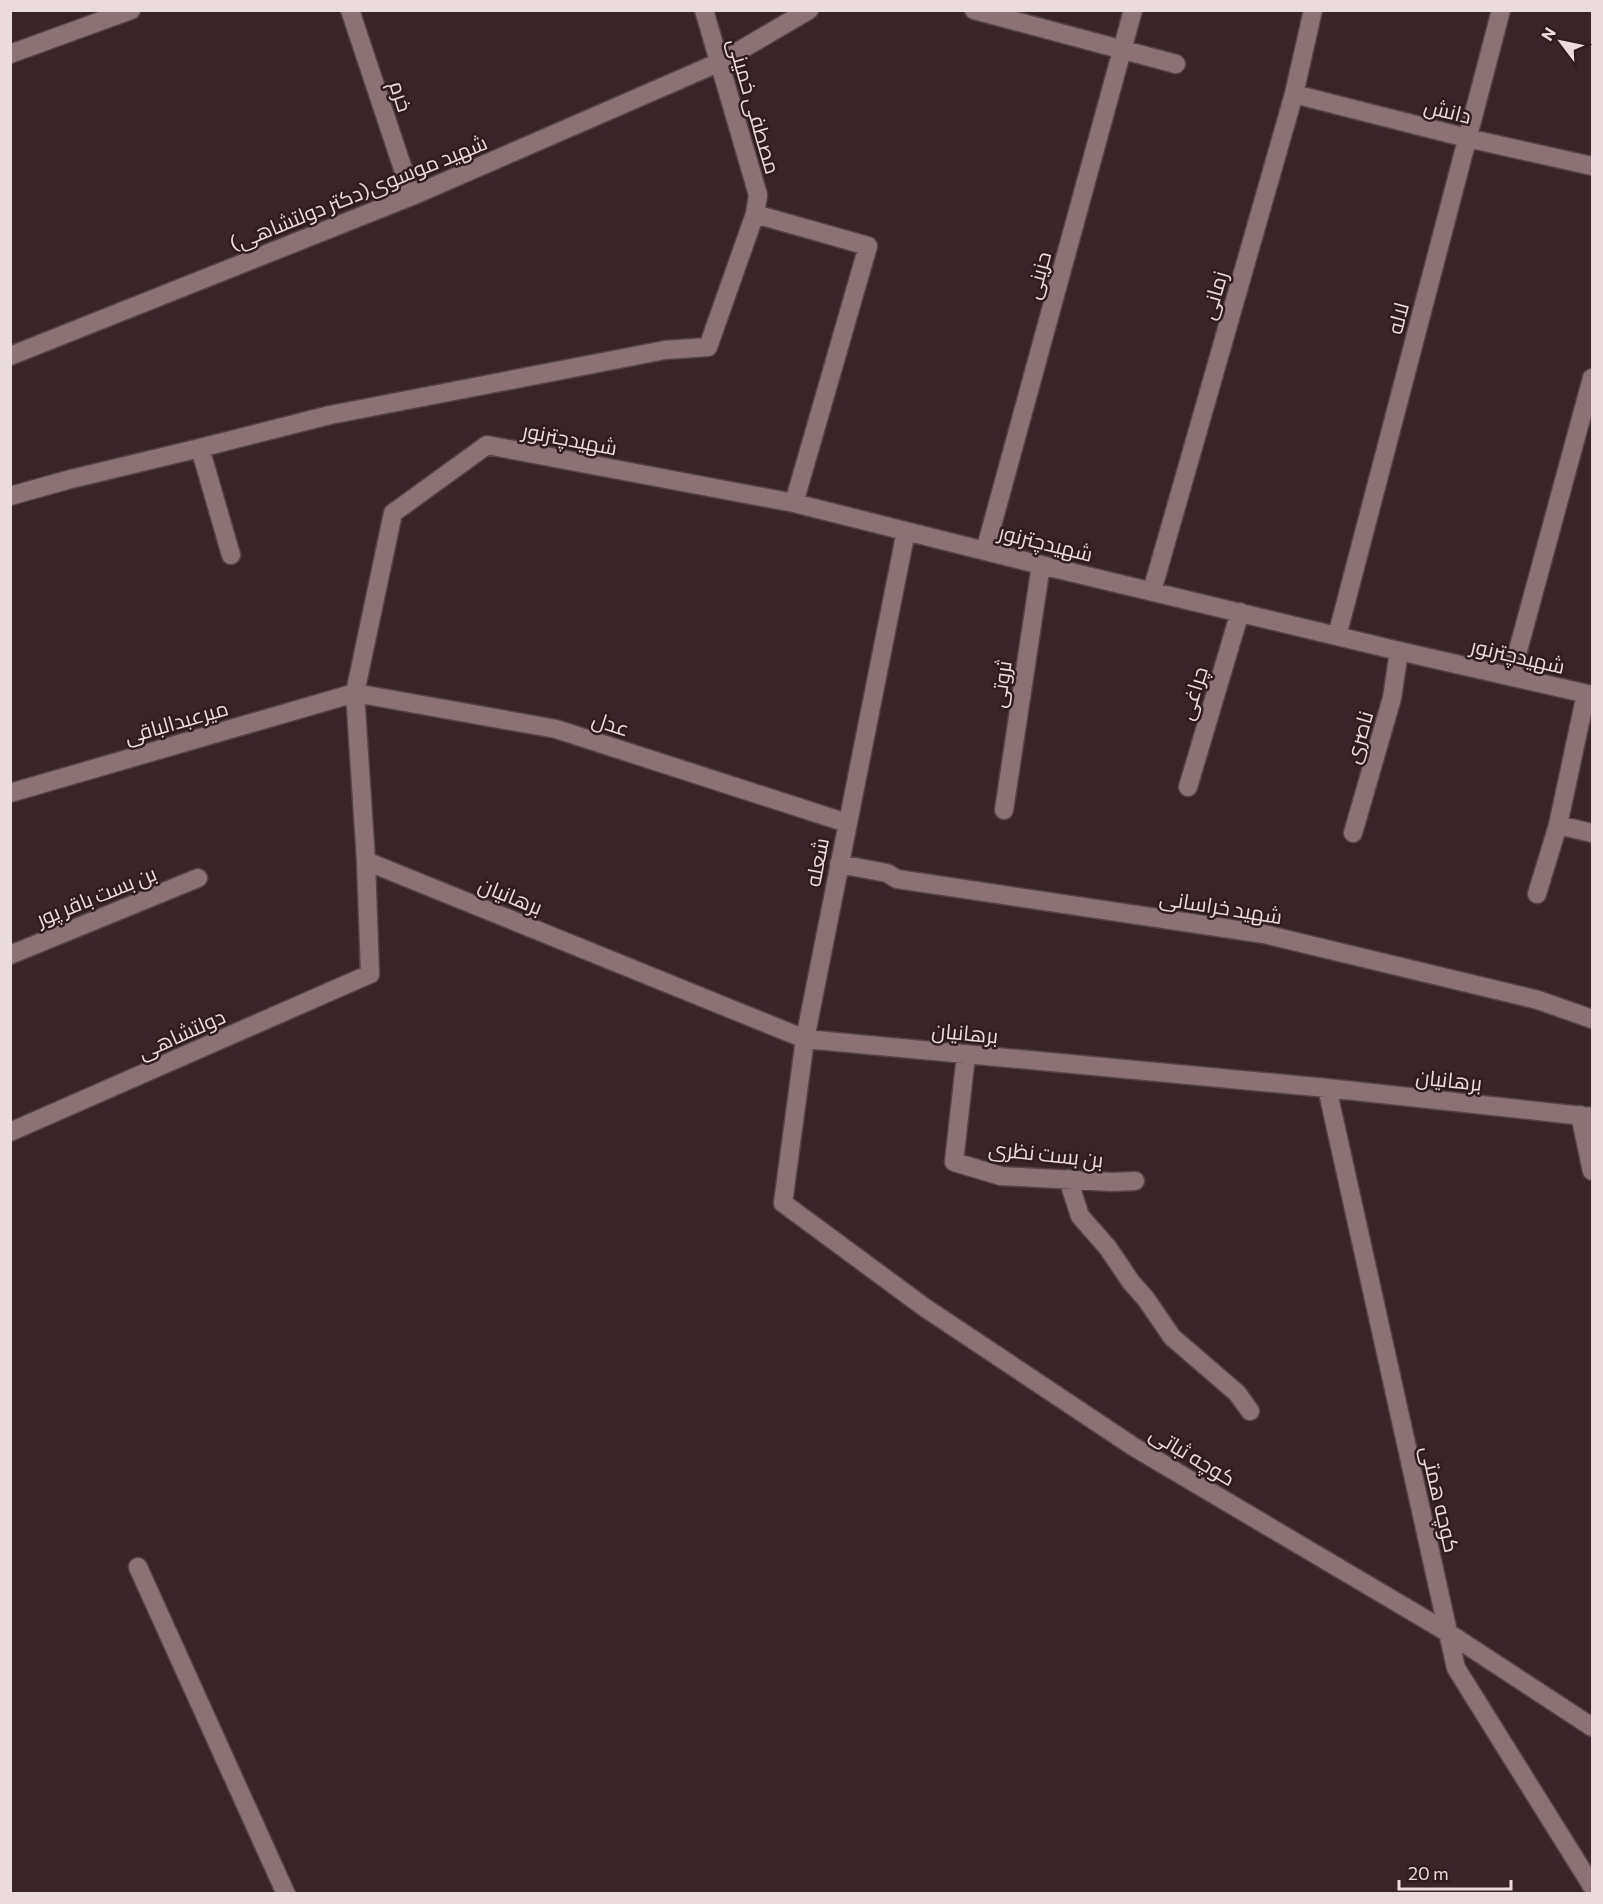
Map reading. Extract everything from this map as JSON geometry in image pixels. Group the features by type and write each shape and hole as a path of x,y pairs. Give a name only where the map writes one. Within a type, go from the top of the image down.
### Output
{"street":[{"path":"10,54 131,10"},
{"name":"خرم","path":"350,10 412,196"},
{"name":"مصطفی خمینی","path":"200,448 330,415 665,350 708,347 754,214 758,195 704,10"},
{"name":"شهید موسوی(دکتر دولتشاهی)","path":"10,356 412,196 720,62 809,10"},
{"path":"974,10 1176,64"},
{"name":"حزینی","path":"985,551 1133,10"},
{"name":"زمانی","path":"1152,591 1294,94 1313,10"},
{"name":"لاله","path":"1337,636 1501,10"},
{"name":"دانش","path":"1294,94 1467,138 1593,166"},
{"path":"754,214 868,246 794,502"},
{"path":"1511,676 1593,378"},
{"name":"شهیدچترنور","path":"355,693 393,513 487,445 794,502 1041,565 1589,694"},
{"path":"10,496 200,448 231,555"},
{"name":"شعله","path":"783,1203 805,1039 906,531"},
{"name":"ثروتی","path":"1004,810 1041,565"},
{"name":"چراغی","path":"1188,787 1240,612"},
{"name":"ناصری","path":"1353,833 1392,698 1399,651"},
{"path":"355,693 366,861"},
{"name":"میرعبدالباقی","path":"10,793 355,693"},
{"name":"عدل","path":"355,693 555,729 847,824"},
{"path":"1537,894 1557,825 1589,694"},
{"path":"1557,825 1593,833"},
{"name":"دولتشاهی","path":"10,1132 370,974 366,861"},
{"name":"برهانیان","path":"366,861 805,1039 1327,1088 1586,1116"},
{"name":"شهید خراسانی","path":"838,864 887,873 897,879 1264,934 1538,1000 1593,1019"},
{"name":"بن بست باقر پور","path":"10,955 198,878"},
{"name":"بن بست نظری","path":"966,1055 954,1162 1001,1176 1112,1182 1136,1181"},
{"name":"کوچه همتی","path":"1327,1088 1456,1668 1593,1886"},
{"path":"1586,1116 1593,1171"},
{"path":"1068,1179 1080,1216 1146,1299 1172,1337 1237,1393 1250,1412"},
{"name":"کوچه ثباتی","path":"783,1203 924,1307 1134,1447 1448,1632 1593,1727"},
{"path":"138,1567 286,1893"}]}
